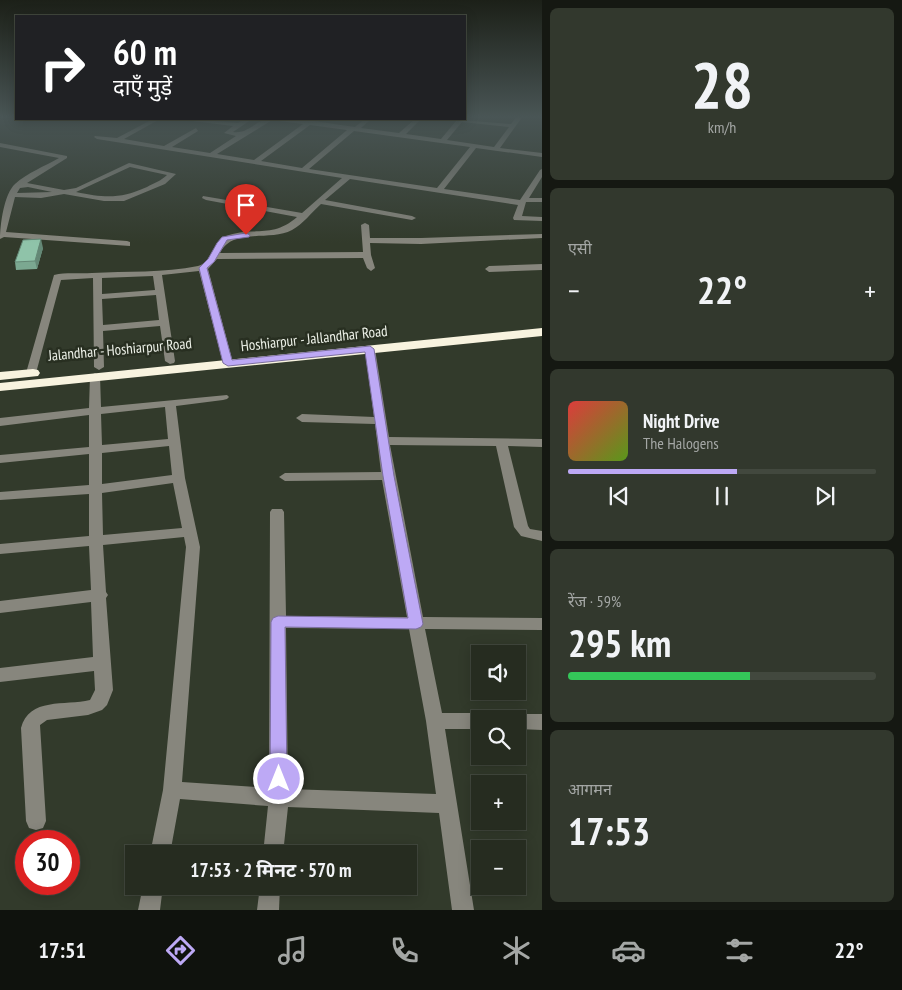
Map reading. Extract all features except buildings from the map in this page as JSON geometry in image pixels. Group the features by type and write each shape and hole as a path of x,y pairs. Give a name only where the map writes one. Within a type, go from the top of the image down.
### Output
{"highway":[{"name":"Jalandhar - Hoshiarpur Road","path":"0,376 31,373 96,372 170,361 227,359 408,336 542,324"},
{"name":"Hoshiarpur - Jallandhar Road","path":"0,387 96,372 227,359 370,349 542,332"}],"street":[{"path":"63,158 17,186 1,236 127,244"},
{"path":"233,158 439,191 523,201 542,200"},
{"path":"256,162 261,158"},
{"path":"303,170 317,158"},
{"path":"439,191 464,158"},
{"path":"13,195 41,196 67,192 80,189 129,165 172,174 168,179 159,184 133,196 120,199 67,192 28,185 17,186"},
{"path":"522,236 516,228 517,218 523,201 542,171"},
{"path":"31,373 57,277 157,274 203,268 214,256 221,243 230,236 283,231 305,216 348,177"},
{"path":"206,198 305,216"},
{"path":"321,202 412,218"},
{"path":"517,218 542,219"},
{"path":"365,225 371,268"},
{"path":"367,240 421,241 542,236"},
{"path":"214,256 368,255"},
{"path":"489,269 542,267"},
{"path":"203,268 227,359"},
{"path":"157,274 170,361"},
{"path":"36,821 30,728 32,720 44,714 88,708 96,705 101,700 104,690 101,662 100,595 96,539 97,489 94,412 98,328 97,275"},
{"path":"97,297 160,292"},
{"path":"98,328 164,322"},
{"path":"370,349 388,476 435,721 463,910"},
{"path":"0,422 223,397"},
{"path":"162,845 172,790 189,576 193,560 191,532 179,478 170,404"},
{"path":"302,418 381,421"},
{"path":"384,441 542,443"},
{"path":"0,459 175,442"},
{"path":"501,442 521,526 526,534 542,536"},
{"path":"285,477 388,476"},
{"path":"0,496 97,489 179,478"},
{"path":"274,845 279,798 277,512"},
{"path":"0,549 191,532"},
{"path":"0,607 100,595"},
{"path":"278,622 542,624"},
{"path":"0,675 101,662"},
{"path":"435,721 471,721"},
{"path":"526,722 542,722"},
{"path":"172,790 279,798 448,804"},
{"path":"149,910 152,895"},
{"path":"268,910 269,895"}],"route":[{"path":"246,235 225,238 212,260 203,268 228,363 370,349 388,476 416,624 278,622 279,779"}]}
